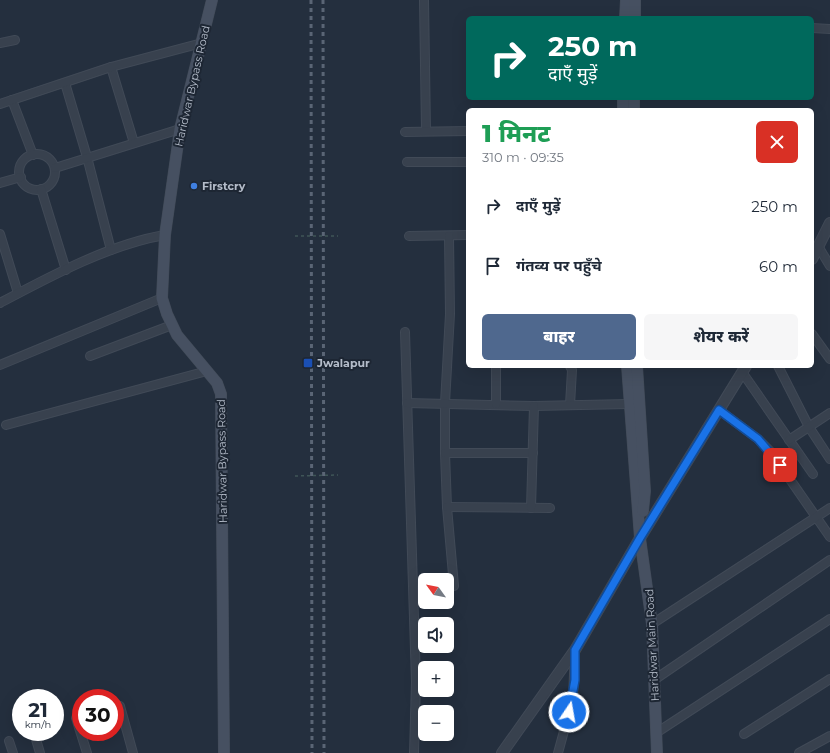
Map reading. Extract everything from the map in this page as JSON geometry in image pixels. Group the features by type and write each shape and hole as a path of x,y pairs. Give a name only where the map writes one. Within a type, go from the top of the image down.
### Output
{"main road":[{"name":"Haridwar Bypass Road","path":"212,0 180,128 165,235 162,298 172,325 219,388 223,408 224,753"},
{"path":"625,16 626,0"},
{"path":"635,0 635,16"},
{"name":"Haridwar Main Road","path":"627,368 640,538 652,624 657,753"},
{"name":"Haridwar Main Road","path":"638,368 645,491 640,538"}],"street":[{"path":"424,0 426,131"},
{"path":"814,28 830,29"},
{"path":"0,43 14,40"},
{"path":"0,104 111,67 202,43"},
{"path":"111,67 134,144"},
{"path":"65,83 87,157 111,250"},
{"path":"12,100 33,155"},
{"path":"55,168 87,157 134,144 180,128"},
{"path":"405,132 466,131"},
{"path":"38,154 49,158 55,168 54,179 51,184 36,190 26,186 21,177 21,166 28,157 33,155 38,154"},
{"path":"407,162 466,162"},
{"path":"0,183 21,177"},
{"path":"41,189 66,270"},
{"path":"814,255 830,223"},
{"path":"0,234 18,293"},
{"path":"0,303 66,270 111,250 139,240 165,235"},
{"path":"409,236 466,235"},
{"path":"449,236 450,314 445,403 445,453 447,507 453,573"},
{"path":"818,246 830,266"},
{"path":"0,365 162,298"},
{"path":"90,356 172,325"},
{"path":"405,332 416,682 414,753"},
{"path":"814,337 830,359"},
{"path":"496,368 496,404"},
{"path":"570,405 571,368"},
{"path":"779,368 809,427 830,459"},
{"path":"502,753 575,650 640,538 744,369 789,440 813,474"},
{"path":"6,425 207,371"},
{"path":"407,403 534,406 629,404"},
{"path":"531,508 534,406"},
{"path":"719,410 758,439 771,452 830,537"},
{"path":"789,440 830,413"},
{"path":"445,453 533,453"},
{"path":"447,507 550,508"},
{"path":"652,624 830,508"},
{"path":"654,680 830,560"},
{"path":"656,733 830,619"},
{"path":"558,753 573,698 575,650"},
{"path":"744,734 830,679"},
{"path":"124,720 133,753"},
{"path":"799,753 830,736"},
{"path":"9,741 13,753"},
{"path":"36,741 40,753"},
{"path":"83,741 87,753"}],"path":[{"path":"295,236 338,236"},
{"path":"295,476 338,476"}],"railway":[{"path":"311,0 312,753"},
{"path":"323,0 324,753"}],"place":[{"name":"Firstcry","path":"194,186"},
{"name":"Jwalapur","path":"308,363"}],"route":[{"path":"569,712 573,698 575,680 575,650 609,595 640,538 719,410 758,439 771,452 780,465"}]}
